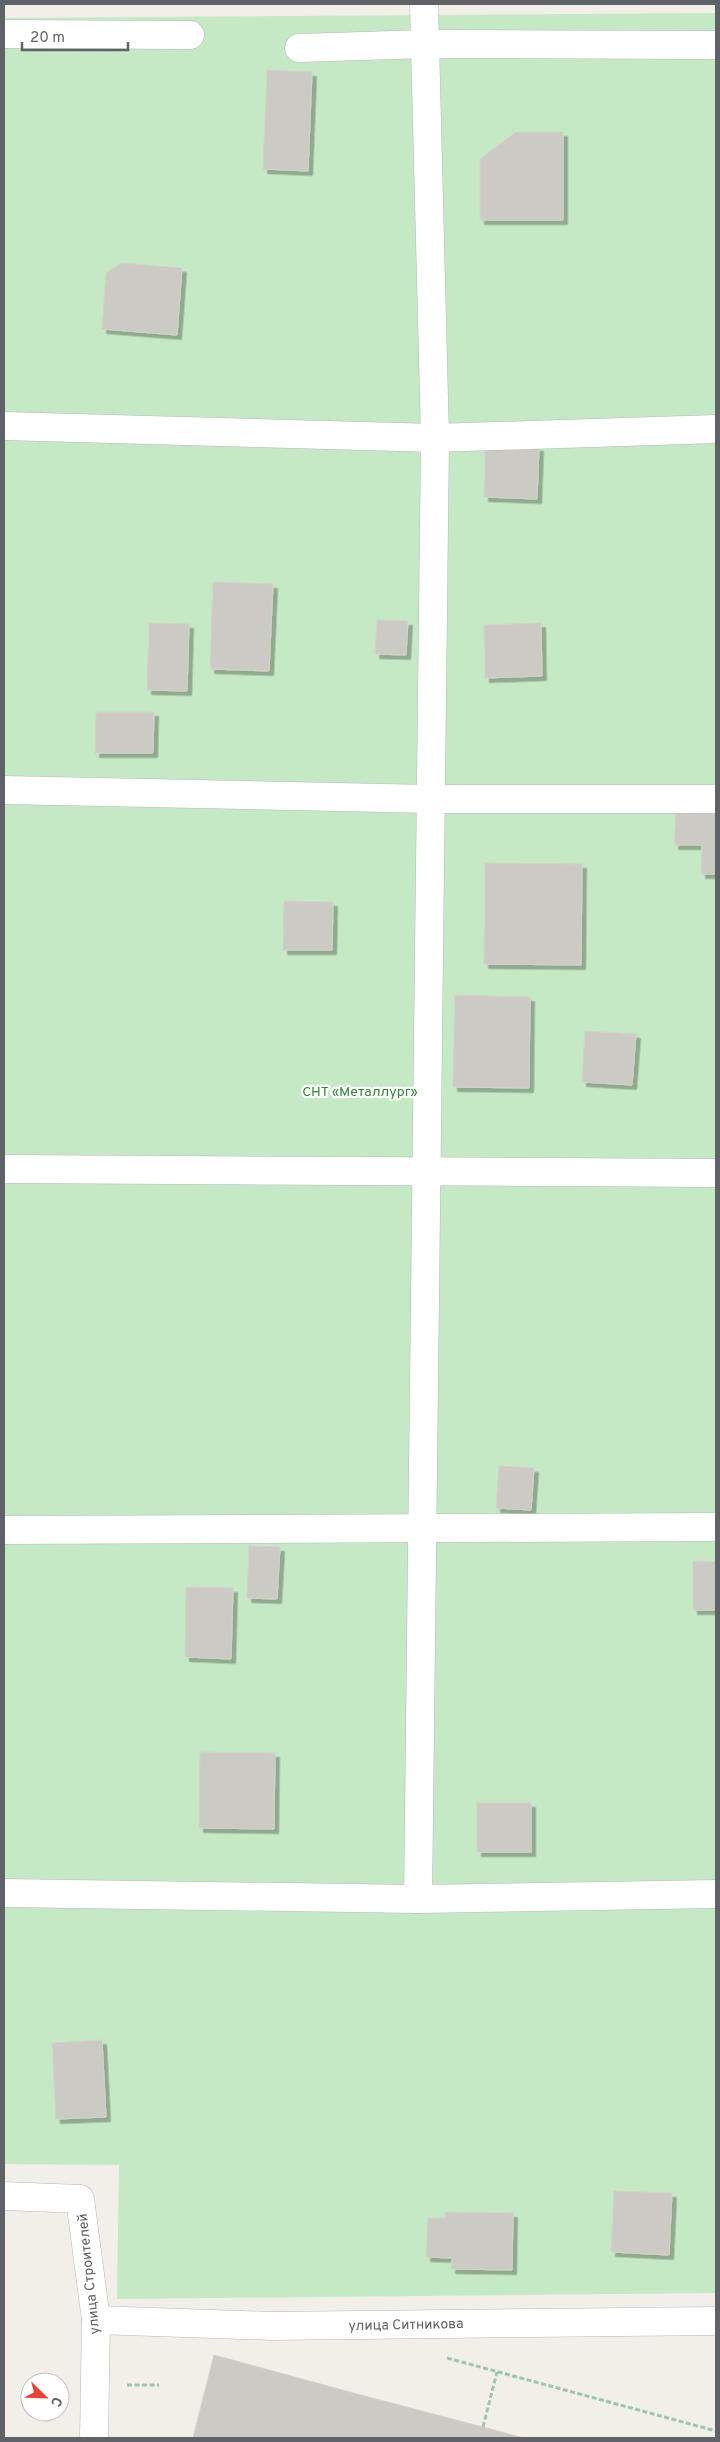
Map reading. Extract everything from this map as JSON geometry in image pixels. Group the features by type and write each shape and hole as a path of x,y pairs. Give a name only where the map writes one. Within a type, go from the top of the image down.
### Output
{"street":[{"path":"418,1899 435,438 424,4"},
{"path":"4,34 190,35"},
{"path":"299,48 426,44 716,44"},
{"path":"4,426 435,438 716,430"},
{"path":"4,790 430,799 716,799"},
{"path":"4,1168 716,1173"},
{"path":"4,1530 716,1527"},
{"path":"4,1893 418,1899 716,1894"},
{"name":"улица Строителей","path":"4,2196 80,2199 96,2320 94,2438"},
{"name":"улица Ситникова","path":"96,2320 273,2326 716,2321"}],"path":[{"path":"439,2356 716,2431"},
{"path":"483,2427 497,2372"},
{"path":"125,2384 159,2385"}],"green space":[{"name":"СНТ «Металлург»","path":"716,13 716,2293 117,2299 119,2165 4,2164 4,18"}],"building":[{"path":"267,70 312,72 308,171 263,169"},
{"path":"516,132 563,132 563,220 480,220 480,159"},
{"path":"121,263 182,268 177,335 102,329 106,273"},
{"path":"485,445 539,447 537,499 484,497"},
{"path":"213,582 273,584 269,671 210,669"},
{"path":"377,620 408,621 406,655 375,654"},
{"path":"149,623 189,624 187,691 147,690"},
{"path":"541,623 542,676 485,678 484,625"},
{"path":"96,712 154,712 153,753 95,753"},
{"path":"676,813 716,814 716,874 701,874 702,845 674,845"},
{"path":"485,863 582,864 581,965 484,964"},
{"path":"284,901 333,902 332,950 283,950"},
{"path":"455,995 530,997 529,1088 453,1087"},
{"path":"585,1031 636,1034 632,1085 582,1082"},
{"path":"499,1466 534,1468 531,1510 496,1508"},
{"path":"249,1546 280,1547 277,1599 247,1598"},
{"path":"693,1561 716,1562 716,1610 693,1610"},
{"path":"186,1587 233,1588 231,1659 185,1657"},
{"path":"200,1752 275,1753 274,1829 199,1828"},
{"path":"477,1803 531,1803 531,1852 477,1852"},
{"path":"102,2040 106,2117 56,2119 52,2043"},
{"path":"614,2191 672,2193 669,2255 611,2252"},
{"path":"445,2212 513,2213 512,2270 451,2269 452,2258 426,2257 428,2218 445,2218"},
{"path":"214,2355 346,2391 524,2438 193,2438"}]}
